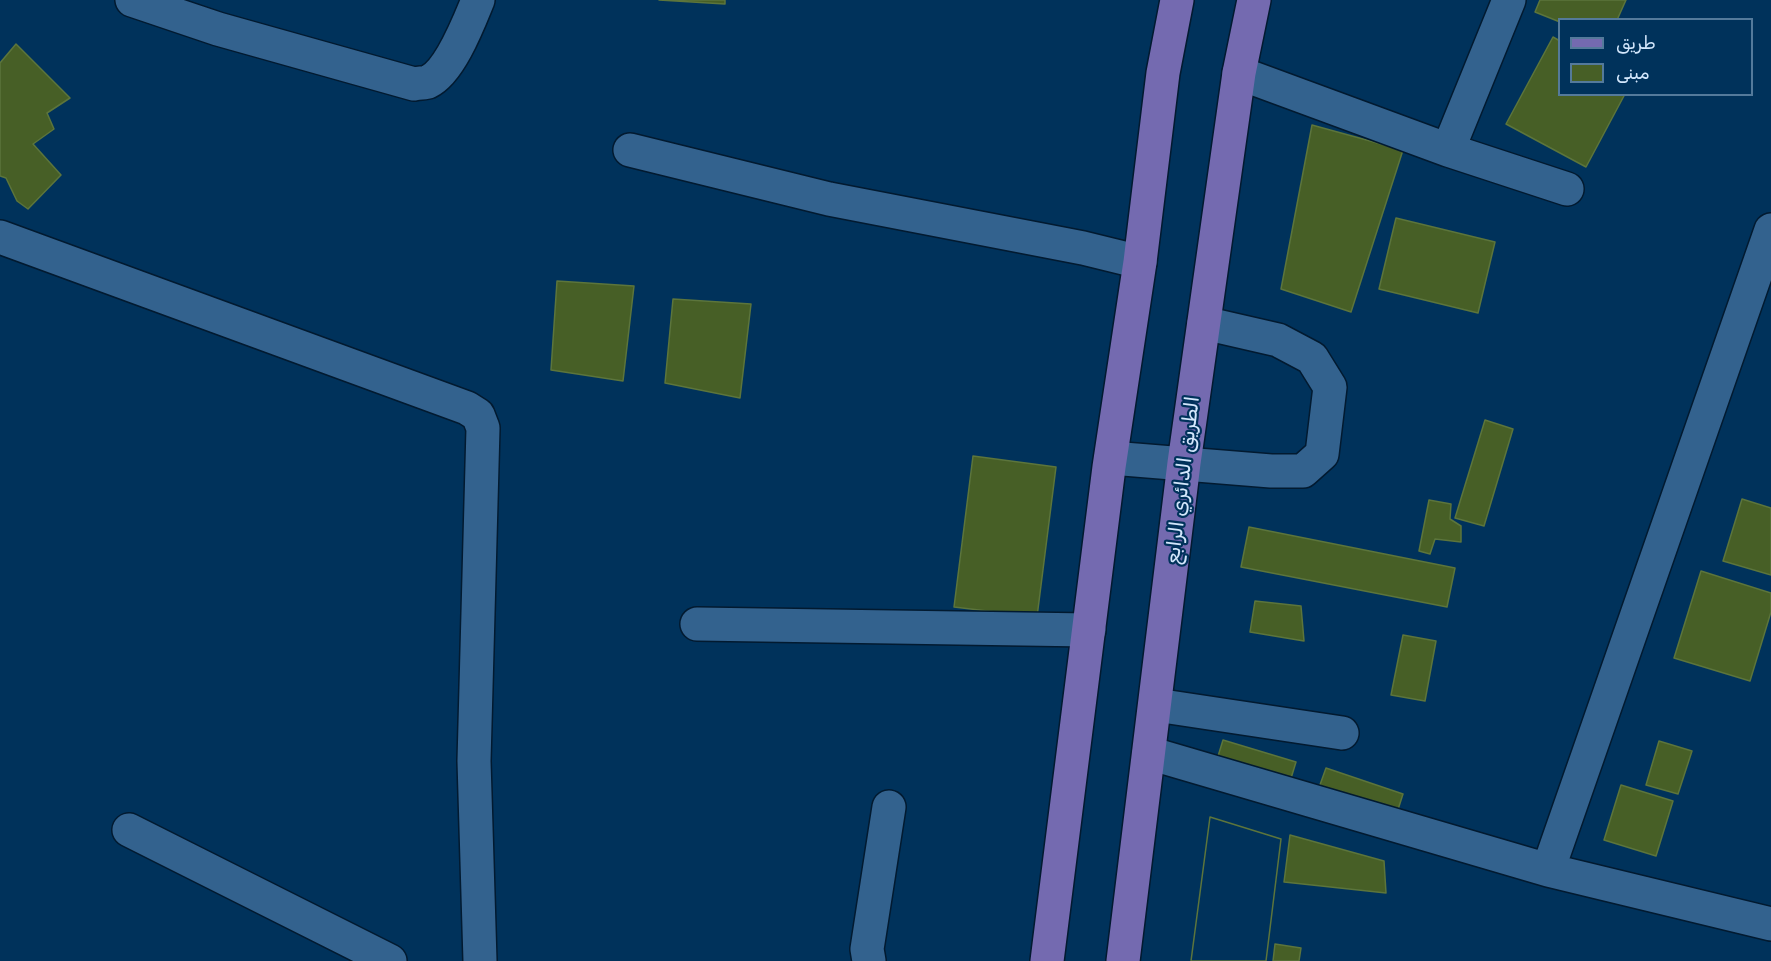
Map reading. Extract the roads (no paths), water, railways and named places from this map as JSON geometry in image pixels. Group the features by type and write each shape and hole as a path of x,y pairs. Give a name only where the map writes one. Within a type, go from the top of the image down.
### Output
{"main road":[{"path":"1047,961 1110,458 1140,262 1163,73 1177,0"},
{"name":"الطريق الدائري الرابع","path":"1123,961 1184,464 1239,73 1254,0"}],"street":[{"path":"132,0 218,29 414,84 429,81 443,69 462,37 478,0"},
{"path":"1448,150 1509,0"},
{"path":"1239,73 1448,150 1567,189"},
{"path":"630,150 829,199 1083,248 1140,262"},
{"path":"1548,870 1771,230"},
{"path":"0,237 456,404 478,415 483,428 474,761 480,961"},
{"path":"1110,458 1303,471 1322,454 1330,387 1312,358 1278,340 1204,323"},
{"path":"698,624 1089,630"},
{"path":"1156,705 1342,733"},
{"path":"1149,753 1548,870 1771,924"},
{"path":"869,961 867,949 889,807"},
{"path":"129,830 390,961"}]}
